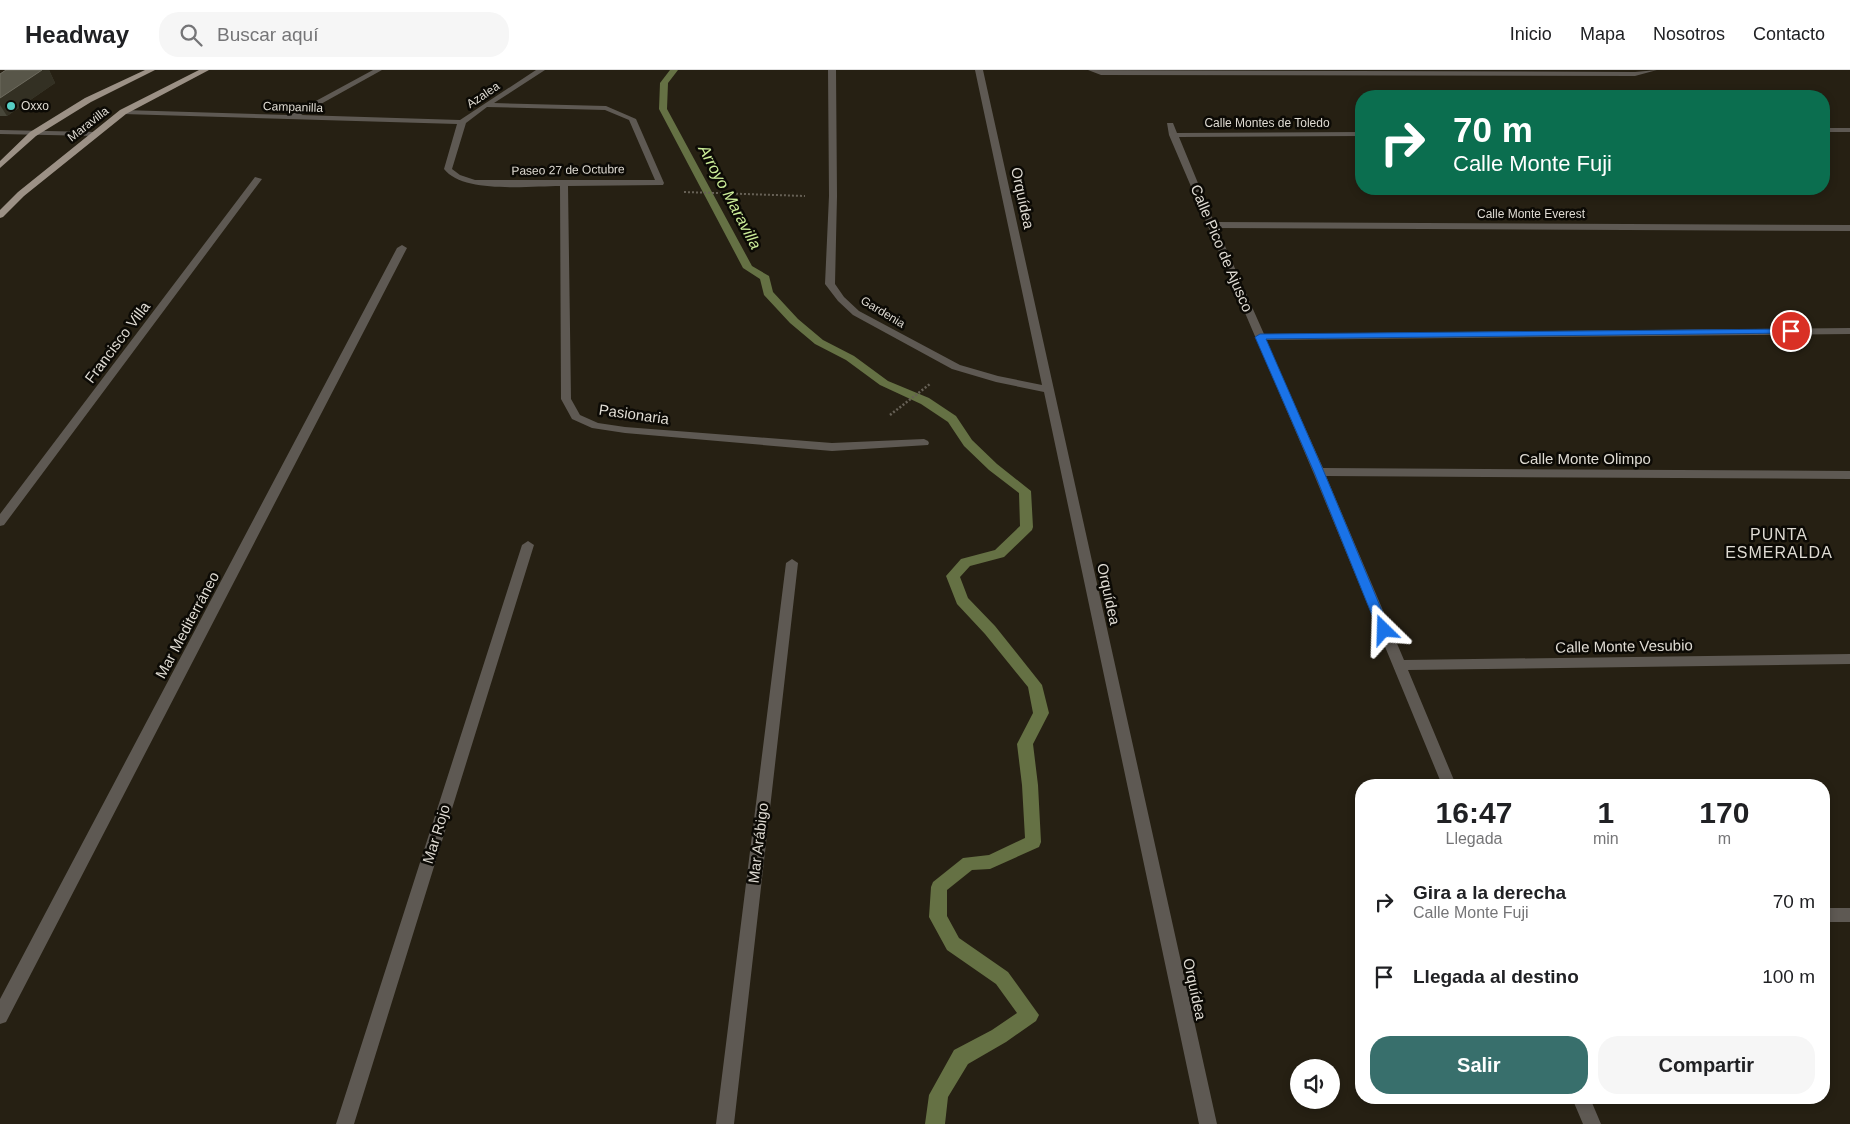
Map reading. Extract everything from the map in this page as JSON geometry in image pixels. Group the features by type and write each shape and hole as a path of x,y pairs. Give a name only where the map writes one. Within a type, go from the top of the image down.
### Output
{"main road":[{"name":"Maravilla","path":"0,166 33,134 88,100 151,70"},
{"name":"Maravilla","path":"0,215 21,194 123,112 205,70"}],"street":[{"path":"289,118 378,70"},
{"name":"Azalea","path":"462,122 485,105 542,70"},
{"name":"Gardenia","path":"832,70 833,196 830,284 856,313 956,367 996,379 1047,389"},
{"name":"Orquídea","path":"979,70 1208,1124"},
{"path":"1092,70 1100,73 1635,74 1653,70"},
{"name":"Paseo 27 de Octubre","path":"462,122 448,168 452,175 460,180 475,183 564,184 615,181 660,183 632,119 626,115 606,108 485,105"},
{"name":"Campanilla","path":"123,112 462,122"},
{"name":"Calle Montes de Toledo","path":"1172,130 1355,134"},
{"name":"Calle Pico de Ajusco","path":"1172,130 1319,472 1446,779"},
{"path":"1830,130 1850,130"},
{"path":"0,132 95,134"},
{"name":"Francisco Villa","path":"0,522 258,179"},
{"name":"Pasionaria","path":"564,184 566,399 576,417 596,426 625,430 832,447 924,443"},
{"name":"Calle Monte Everest","path":"1211,224 1850,228"},
{"name":"Mar Mediterráneo","path":"0,1016 402,248"},
{"path":"1260,337 1850,331"},
{"name":"Calle Monte Olimpo","path":"1319,472 1850,475"},
{"name":"Mar Rojo","path":"345,1124 528,545"},
{"name":"Mar Arábigo","path":"725,1124 792,563"},
{"name":"Calle Monte Vesubio","path":"1399,665 1850,659"},
{"path":"1830,915 1850,915"},
{"path":"1584,1104 1592,1124"}],"path":[{"path":"686,194 833,196"},
{"path":"888,417 929,385"}],"building":[{"path":"6,70 42,70 0,98 0,74"}],"waterway":[{"name":"Arroyo Maravilla","path":"674,70 664,83 663,109 748,268 765,278 768,293 794,321 819,342 850,358 884,383 925,401 952,419 968,443 993,467 1025,491 1027,527 999,554 966,562 953,576 962,600 990,630 1035,685 1041,713 1025,744 1030,785 1033,842 990,862 969,863 939,887 938,917 953,944 1002,978 1030,1015 999,1036 961,1057 939,1095 935,1124"}],"place":[{"name":"Oxxo","path":"11,106"}],"district":[{"name":"PUNTA ESMERALDA","path":"1779,543"}],"route":[{"path":"1384,630 1319,472 1260,337 1791,331"}]}
